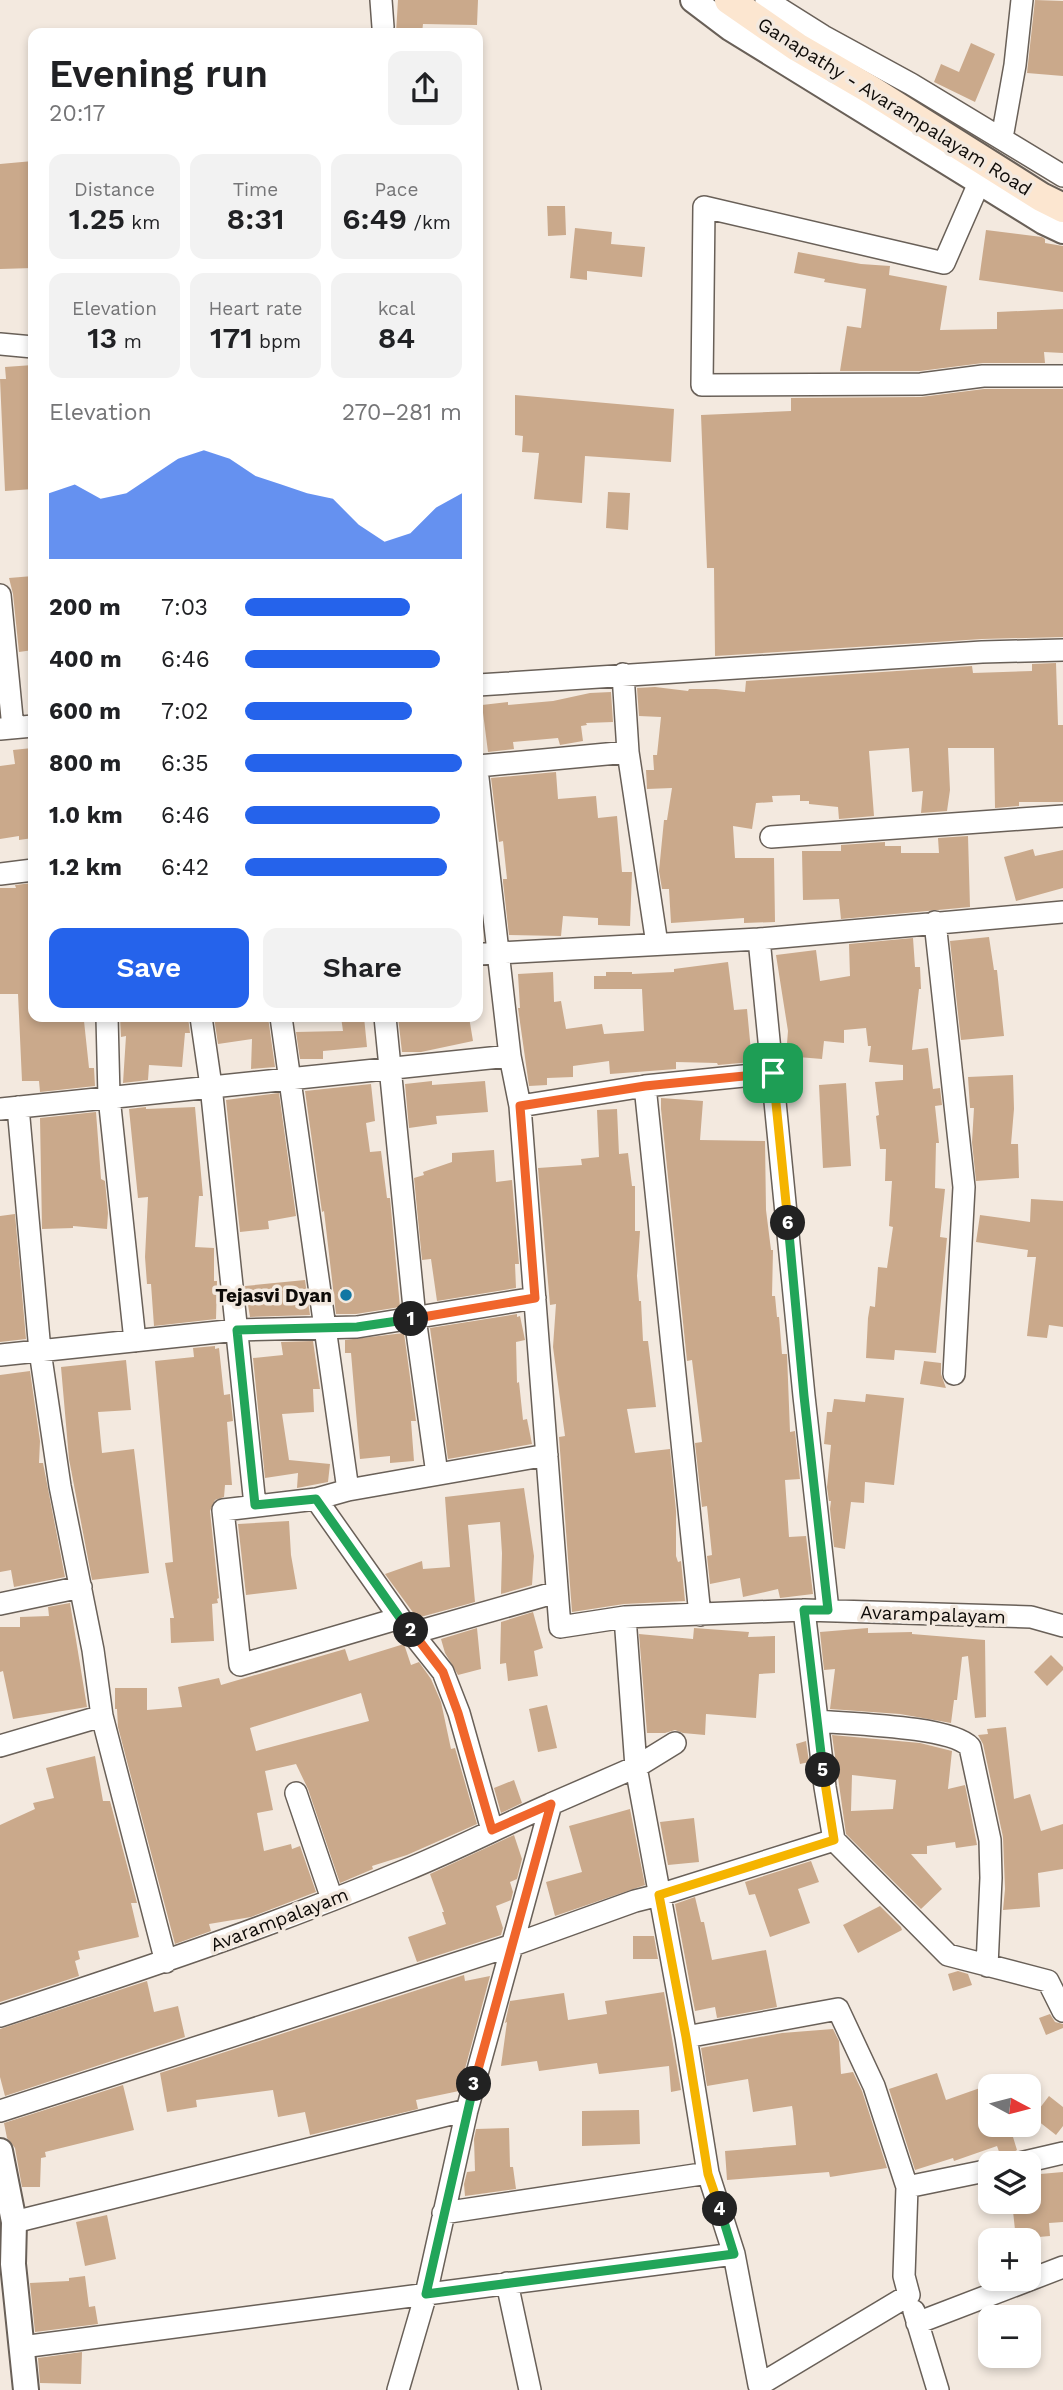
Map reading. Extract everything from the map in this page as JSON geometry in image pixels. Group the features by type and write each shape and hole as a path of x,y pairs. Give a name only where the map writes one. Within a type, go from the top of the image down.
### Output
{"main road":[{"name":"Ganapathy - Avarampalayam Road","path":"729,0 797,47 1063,208"}],"street":[{"path":"381,0 383,27"},
{"path":"694,0 730,28 979,183 1063,231"},
{"path":"766,0 1063,176"},
{"path":"1002,138 1016,65 1021,0"},
{"path":"979,183 944,263 704,207 702,385 921,384 983,376 1063,376"},
{"path":"0,344 28,347"},
{"path":"0,595 15,728"},
{"path":"483,685 623,674 1063,650"},
{"path":"623,674 628,752 657,944"},
{"path":"483,766 628,752"},
{"path":"771,837 1063,816"},
{"path":"483,866 488,953 520,1106 547,1455 557,1592 240,1665 223,1510 316,1499 348,1490 547,1455"},
{"path":"0,874 28,871"},
{"path":"488,953 758,939 1063,912"},
{"path":"935,922 964,1188 954,1374"},
{"path":"758,939 828,1610"},
{"path":"107,1022 109,1097 135,1341"},
{"path":"202,1022 211,1087 255,1505"},
{"path":"282,1022 348,1490"},
{"path":"385,1022 415,1318 437,1474"},
{"path":"166,1962 102,1716 81,1587 60,1486 9,1108 510,1056"},
{"path":"520,1106 645,1086 773,1073"},
{"path":"645,1086 700,1615"},
{"path":"0,1355 237,1330 357,1327 535,1298"},
{"path":"316,1499 443,1672 458,1713 492,1830"},
{"path":"0,1604 81,1587"},
{"name":"Avarampalayam","path":"557,1592 560,1627 625,1617 804,1610 1031,1617 1063,1626"},
{"path":"804,1610 834,1840 948,1955 1048,1980 1063,2011"},
{"path":"625,1617 636,1767 686,2037 708,2174 734,2254 749,2388 909,2295"},
{"path":"0,1746 102,1716"},
{"path":"818,1721 927,1731 954,1736 965,1741 970,1747 990,1840 987,1966"},
{"name":"Avarampalayam","path":"0,2016 166,1962 408,1870 636,1767 675,1743"},
{"path":"296,1793 332,1899"},
{"path":"398,2390 426,2294 467,2110 551,1804"},
{"path":"0,2111 513,1945 635,1901 834,1840"},
{"path":"686,2037 838,2009 874,2086 907,2187 904,2276 938,2390"},
{"path":"14,2222 467,2110"},
{"path":"0,2151 14,2222 7,2264 22,2347 26,2390"},
{"path":"1041,2158 1063,2153"},
{"path":"907,2187 978,2172"},
{"path":"443,2213 708,2174"},
{"path":"22,2347 734,2254"},
{"path":"917,2323 1063,2267"},
{"path":"506,2283 530,2390"}],"building":[{"path":"398,0 478,0 477,25 423,24 423,28 396,28"},
{"path":"1035,0 1063,1 1063,76 1027,73"},
{"path":"971,43 995,54 975,102 934,82 941,64 959,72"},
{"path":"28,161 28,268 0,269 0,164"},
{"path":"547,206 565,206 566,235 548,236"},
{"path":"575,228 612,232 611,244 645,247 642,277 587,271 587,280 570,278"},
{"path":"986,230 1042,237 1045,243 1063,246 1063,292 979,280"},
{"path":"798,252 861,264 890,266 889,275 947,286 940,330 997,329 997,312 1063,309 1063,353 1044,352 1045,363 983,363 920,371 840,371 847,326 861,328 866,289 824,282 825,279 794,273"},
{"path":"28,365 28,489 5,491 0,379 6,379 5,367"},
{"path":"984,389 1063,389 1063,637 982,639 715,656 714,568 707,568 701,415 791,411 791,398 921,397"},
{"path":"515,395 674,409 671,462 585,456 582,503 534,499 539,453 522,452 523,436 515,435"},
{"path":"608,492 630,493 628,530 606,528"},
{"path":"28,576 28,651 19,652 9,578"},
{"path":"1056,663 1058,725 1063,725 1063,802 1019,802 1019,806 995,808 994,748 948,748 950,790 947,811 921,813 923,791 912,792 909,748 869,751 874,816 839,819 838,807 809,804 809,801 800,801 800,795 772,796 773,802 756,803 752,829 733,826 735,858 774,858 775,922 744,923 744,918 671,923 669,889 662,889 659,871 664,820 667,820 672,788 647,789 646,770 654,770 653,755 657,755 661,717 639,716 637,688 745,692 746,681 972,666 973,673 1032,671 1032,664"},
{"path":"611,692 613,722 586,723 587,725 581,726 583,741 560,745 558,738 513,742 514,749 488,752 483,705 553,701 590,693"},
{"path":"28,748 28,839 19,840 19,836 0,839 0,766 15,764 13,750"},
{"path":"556,772 558,799 596,796 598,818 617,816 622,872 632,872 630,926 598,925 598,918 563,916 561,936 509,935 503,882 503,879 507,879 503,841 499,842 491,778"},
{"path":"968,836 970,907 841,919 839,899 803,900 802,851 841,851 841,845 885,842 885,846 901,846 901,853 939,853 938,838"},
{"path":"1033,849 1035,856 1063,850 1063,888 1016,901 1004,857"},
{"path":"28,884 28,1022 84,1022 89,1068 94,1068 95,1086 40,1092 39,1081 22,1081 18,994 0,994 0,888 16,888 15,885"},
{"path":"989,937 994,970 997,970 1004,1036 961,1040 950,941"},
{"path":"913,938 915,967 920,967 921,989 912,1050 928,1048 933,1089 940,1088 942,1105 935,1106 939,1143 936,1143 935,1188 945,1189 940,1237 947,1238 936,1353 895,1350 894,1360 866,1358 868,1318 870,1306 875,1307 878,1267 887,1268 893,1227 889,1226 892,1181 885,1181 886,1149 880,1149 875,1082 903,1080 903,1065 869,1062 871,1046 868,1046 866,1028 844,1030 844,1043 824,1041 822,1059 786,1056 788,1031 776,955 816,950 820,981 850,976 849,944"},
{"path":"728,962 734,1010 747,1009 752,1062 718,1065 676,1062 676,1069 610,1074 609,1061 573,1066 573,1077 547,1078 547,1085 529,1086 518,1008 518,974 553,972 554,1002 561,1001 566,1029 602,1024 604,1034 644,1031 642,989 594,989 594,976 606,976 606,972 674,972 674,969"},
{"path":"120,1022 189,1022 190,1033 185,1033 182,1067 149,1065 148,1080 123,1083 126,1036 121,1037"},
{"path":"215,1022 269,1022 275,1067 251,1069 252,1039 218,1044"},
{"path":"342,1022 364,1022 367,1047 323,1051 323,1059 300,1059 296,1032 343,1031"},
{"path":"399,1022 470,1022 473,1041 421,1052 402,1052"},
{"path":"1013,1075 1011,1144 1018,1144 1019,1178 976,1181 972,1142 974,1108 970,1108 968,1077"},
{"path":"432,1081 432,1085 485,1081 488,1112 436,1116 437,1124 409,1128 405,1084"},
{"path":"846,1083 851,1166 823,1168 819,1085"},
{"path":"371,1084 375,1121 366,1123 370,1152 381,1151 387,1198 390,1198 400,1307 356,1314 336,1314 324,1211 322,1212 305,1091"},
{"path":"279,1093 296,1216 268,1221 269,1229 240,1232 226,1100"},
{"path":"661,1098 703,1101 700,1140 765,1141 766,1210 773,1250 772,1296 775,1296 779,1317 782,1354 787,1354 790,1432 795,1431 800,1479 785,1480 789,1537 806,1536 813,1594 780,1598 778,1589 743,1597 740,1578 710,1584 707,1556 712,1555 707,1506 702,1507 695,1443 702,1442 692,1360 687,1361"},
{"path":"195,1107 203,1196 199,1196 195,1247 214,1248 216,1319 154,1326 151,1284 147,1284 145,1257 148,1197 138,1198 129,1109"},
{"path":"617,1109 619,1154 628,1153 632,1186 635,1186 635,1231 640,1231 637,1276 639,1301 643,1341 648,1341 656,1407 627,1409 635,1453 670,1449 676,1511 676,1556 678,1562 681,1561 685,1601 624,1604 572,1612 559,1437 565,1436 553,1347 556,1304 550,1305 538,1168 582,1165 581,1159 599,1157 597,1110"},
{"path":"96,1112 101,1179 105,1181 107,1229 73,1226 42,1229 40,1118"},
{"path":"494,1150 496,1182 512,1180 519,1264 515,1264 516,1288 437,1301 431,1259 422,1260 414,1178 452,1162 452,1153"},
{"path":"1031,1199 1063,1201 1063,1327 1049,1325 1047,1338 1027,1336 1036,1257 1027,1257 1028,1250 976,1242 980,1215 1030,1222"},
{"path":"15,1214 26,1339 0,1342 0,1216"},
{"path":"305,1280 310,1315 250,1317 245,1286"},
{"path":"517,1314 517,1317 520,1316 525,1340 516,1342 517,1383 519,1382 523,1420 527,1419 532,1444 448,1459 430,1328"},
{"path":"404,1333 416,1421 411,1421 414,1461 390,1463 390,1456 360,1459 351,1353 345,1353 345,1340"},
{"path":"313,1341 320,1389 313,1389 314,1412 282,1414 289,1460 330,1464 328,1482 297,1488 298,1473 265,1478 253,1358 283,1355 281,1342"},
{"path":"215,1346 215,1349 219,1348 224,1395 230,1394 233,1421 227,1422 232,1485 225,1485 224,1497 215,1500 210,1511 219,1598 218,1603 212,1604 214,1641 171,1643 170,1618 174,1618 165,1563 173,1562 155,1361 194,1357 193,1348"},
{"path":"126,1360 131,1410 98,1412 102,1453 134,1449 149,1573 92,1580 69,1459 61,1367"},
{"path":"924,1361 941,1363 941,1374 946,1388 920,1384"},
{"path":"30,1371 40,1441 39,1463 43,1463 65,1577 14,1587 11,1570 0,1572 0,1375"},
{"path":"866,1394 904,1398 894,1485 865,1482 864,1503 851,1502 845,1549 834,1547 831,1501 827,1487 831,1445 824,1444 827,1412 832,1412 834,1399 865,1402"},
{"path":"524,1488 534,1556 532,1585 501,1594 500,1522 468,1525 475,1602 417,1618 385,1574 422,1561 423,1569 450,1567 445,1497"},
{"path":"289,1521 297,1589 246,1595 238,1524"},
{"path":"70,1603 87,1707 13,1719 3,1671 0,1672 0,1627 20,1627 20,1617 49,1616 48,1607"},
{"path":"533,1612 543,1648 534,1651 538,1676 508,1681 506,1663 500,1664 501,1622"},
{"path":"477,1628 481,1669 458,1675 445,1653 441,1639"},
{"path":"694,1628 749,1632 748,1637 775,1636 775,1673 759,1674 756,1718 706,1714 705,1735 675,1730 647,1733 639,1634 693,1639"},
{"path":"868,1628 868,1633 912,1632 985,1640 986,1717 975,1718 968,1656 962,1657 957,1700 954,1700 951,1723 900,1714 830,1709 835,1669 824,1670 820,1632"},
{"path":"404,1644 411,1665 419,1662 431,1679 441,1702 451,1749 455,1748 477,1824 407,1855 372,1866 373,1869 340,1883 308,1789 296,1764 265,1771 273,1810 257,1813 264,1851 291,1844 292,1849 300,1846 316,1892 251,1917 209,1924 211,1931 175,1944 118,1727 115,1688 147,1688 147,1710 182,1707 178,1687 219,1678 221,1685 345,1649 349,1661","holes":["361,1693 369,1721 256,1751 250,1728"]},
{"path":"1051,1655 1063,1670 1047,1686 1034,1672"},
{"path":"547,1705 557,1748 538,1752 529,1709"},
{"path":"1006,1727 1014,1799 1030,1794 1041,1831 1063,1824 1063,1869 1038,1873 1040,1907 1003,1910 1003,1837 983,1744 978,1735 988,1734 987,1729"},
{"path":"832,1735 920,1743 952,1751 948,1789 965,1785 977,1845 956,1848 955,1842 927,1846 927,1854 911,1854 942,1889 921,1909 846,1834","holes":["852,1775 896,1780 893,1809 851,1811"]},
{"path":"806,1741 809,1762 800,1764 796,1744"},
{"path":"95,1756 103,1801 110,1801 137,1903 131,1903 139,1937 78,1951 80,1959 75,1961 79,1976 0,2002 0,1825 35,1809 33,1803 54,1798 46,1768"},
{"path":"514,1780 522,1803 501,1813 494,1788"},
{"path":"630,1809 645,1885 555,1916 546,1882 582,1872 569,1826"},
{"path":"694,1818 699,1862 668,1865 660,1822"},
{"path":"514,1835 522,1859 517,1879 510,1882 513,1892 511,1900 496,1906 503,1928 501,1935 417,1962 408,1937 446,1924 430,1874"},
{"path":"811,1861 819,1882 798,1889 810,1923 770,1937 755,1894 749,1895 745,1882"},
{"path":"695,1897 701,1922 704,1922 712,1960 766,1950 777,2007 717,2018 715,2007 695,2011 675,1904"},
{"path":"880,1906 902,1930 858,1953 843,1925"},
{"path":"633,1936 654,1936 658,1959 633,1959"},
{"path":"958,1971 968,1974 972,1985 953,1991 948,1974"},
{"path":"464,1975 465,1981 490,1976 459,2091 416,2100 418,2109 310,2135 305,2112 278,2117 273,2090 196,2100 197,2107 167,2112 160,2073"},
{"path":"147,1981 154,2012 178,2006 185,2037 5,2096 0,2077 0,2029"},
{"path":"664,1992 681,2090 671,2092 669,2066 599,2074 597,2063 539,2071 537,2061 501,2066 510,2001 564,1993 568,2020 607,2014 605,2001"},
{"path":"1050,2014 1055,2022 1063,2024 1063,2028 1046,2035 1039,2018"},
{"path":"833,2029 839,2041 841,2074 853,2072 862,2091 887,2168 830,2177 829,2172 727,2180 725,2151 796,2145 792,2106 753,2112 748,2079 707,2086 701,2048 782,2033"},
{"path":"937,2073 946,2100 978,2089 978,2137 1013,2137 1017,2150 999,2151 997,2146 954,2161 953,2158 915,2170 889,2089"},
{"path":"123,2085 134,2130 45,2152 46,2157 41,2158 40,2187 22,2187 15,2148 7,2138 4,2123"},
{"path":"1049,2096 1063,2107 1063,2126 1056,2135 1041,2123 1041,2106"},
{"path":"639,2110 640,2144 582,2146 582,2111"},
{"path":"509,2128 510,2167 513,2167 516,2189 465,2196 467,2172 475,2171 476,2129"},
{"path":"1063,2172 1063,2222 1049,2223 1050,2236 1041,2237 1041,2228 1015,2228 1013,2214 1041,2214 1041,2174"},
{"path":"107,2215 116,2259 85,2266 76,2222"},
{"path":"85,2276 89,2307 95,2306 98,2324 35,2332 30,2283 69,2281 69,2278"},
{"path":"82,2352 81,2384 40,2383 38,2358"}],"place":[{"name":"Tejasvi Dyan","path":"346,1295"}],"route":[{"path":"773,1073 828,1610 804,1610 834,1840 659,1895 708,2174 734,2254 426,2294 467,2110 551,1804 492,1830 458,1713 443,1672 400,1618 316,1499 255,1505 237,1330 357,1327 535,1298 520,1106 645,1086 773,1073"}]}
